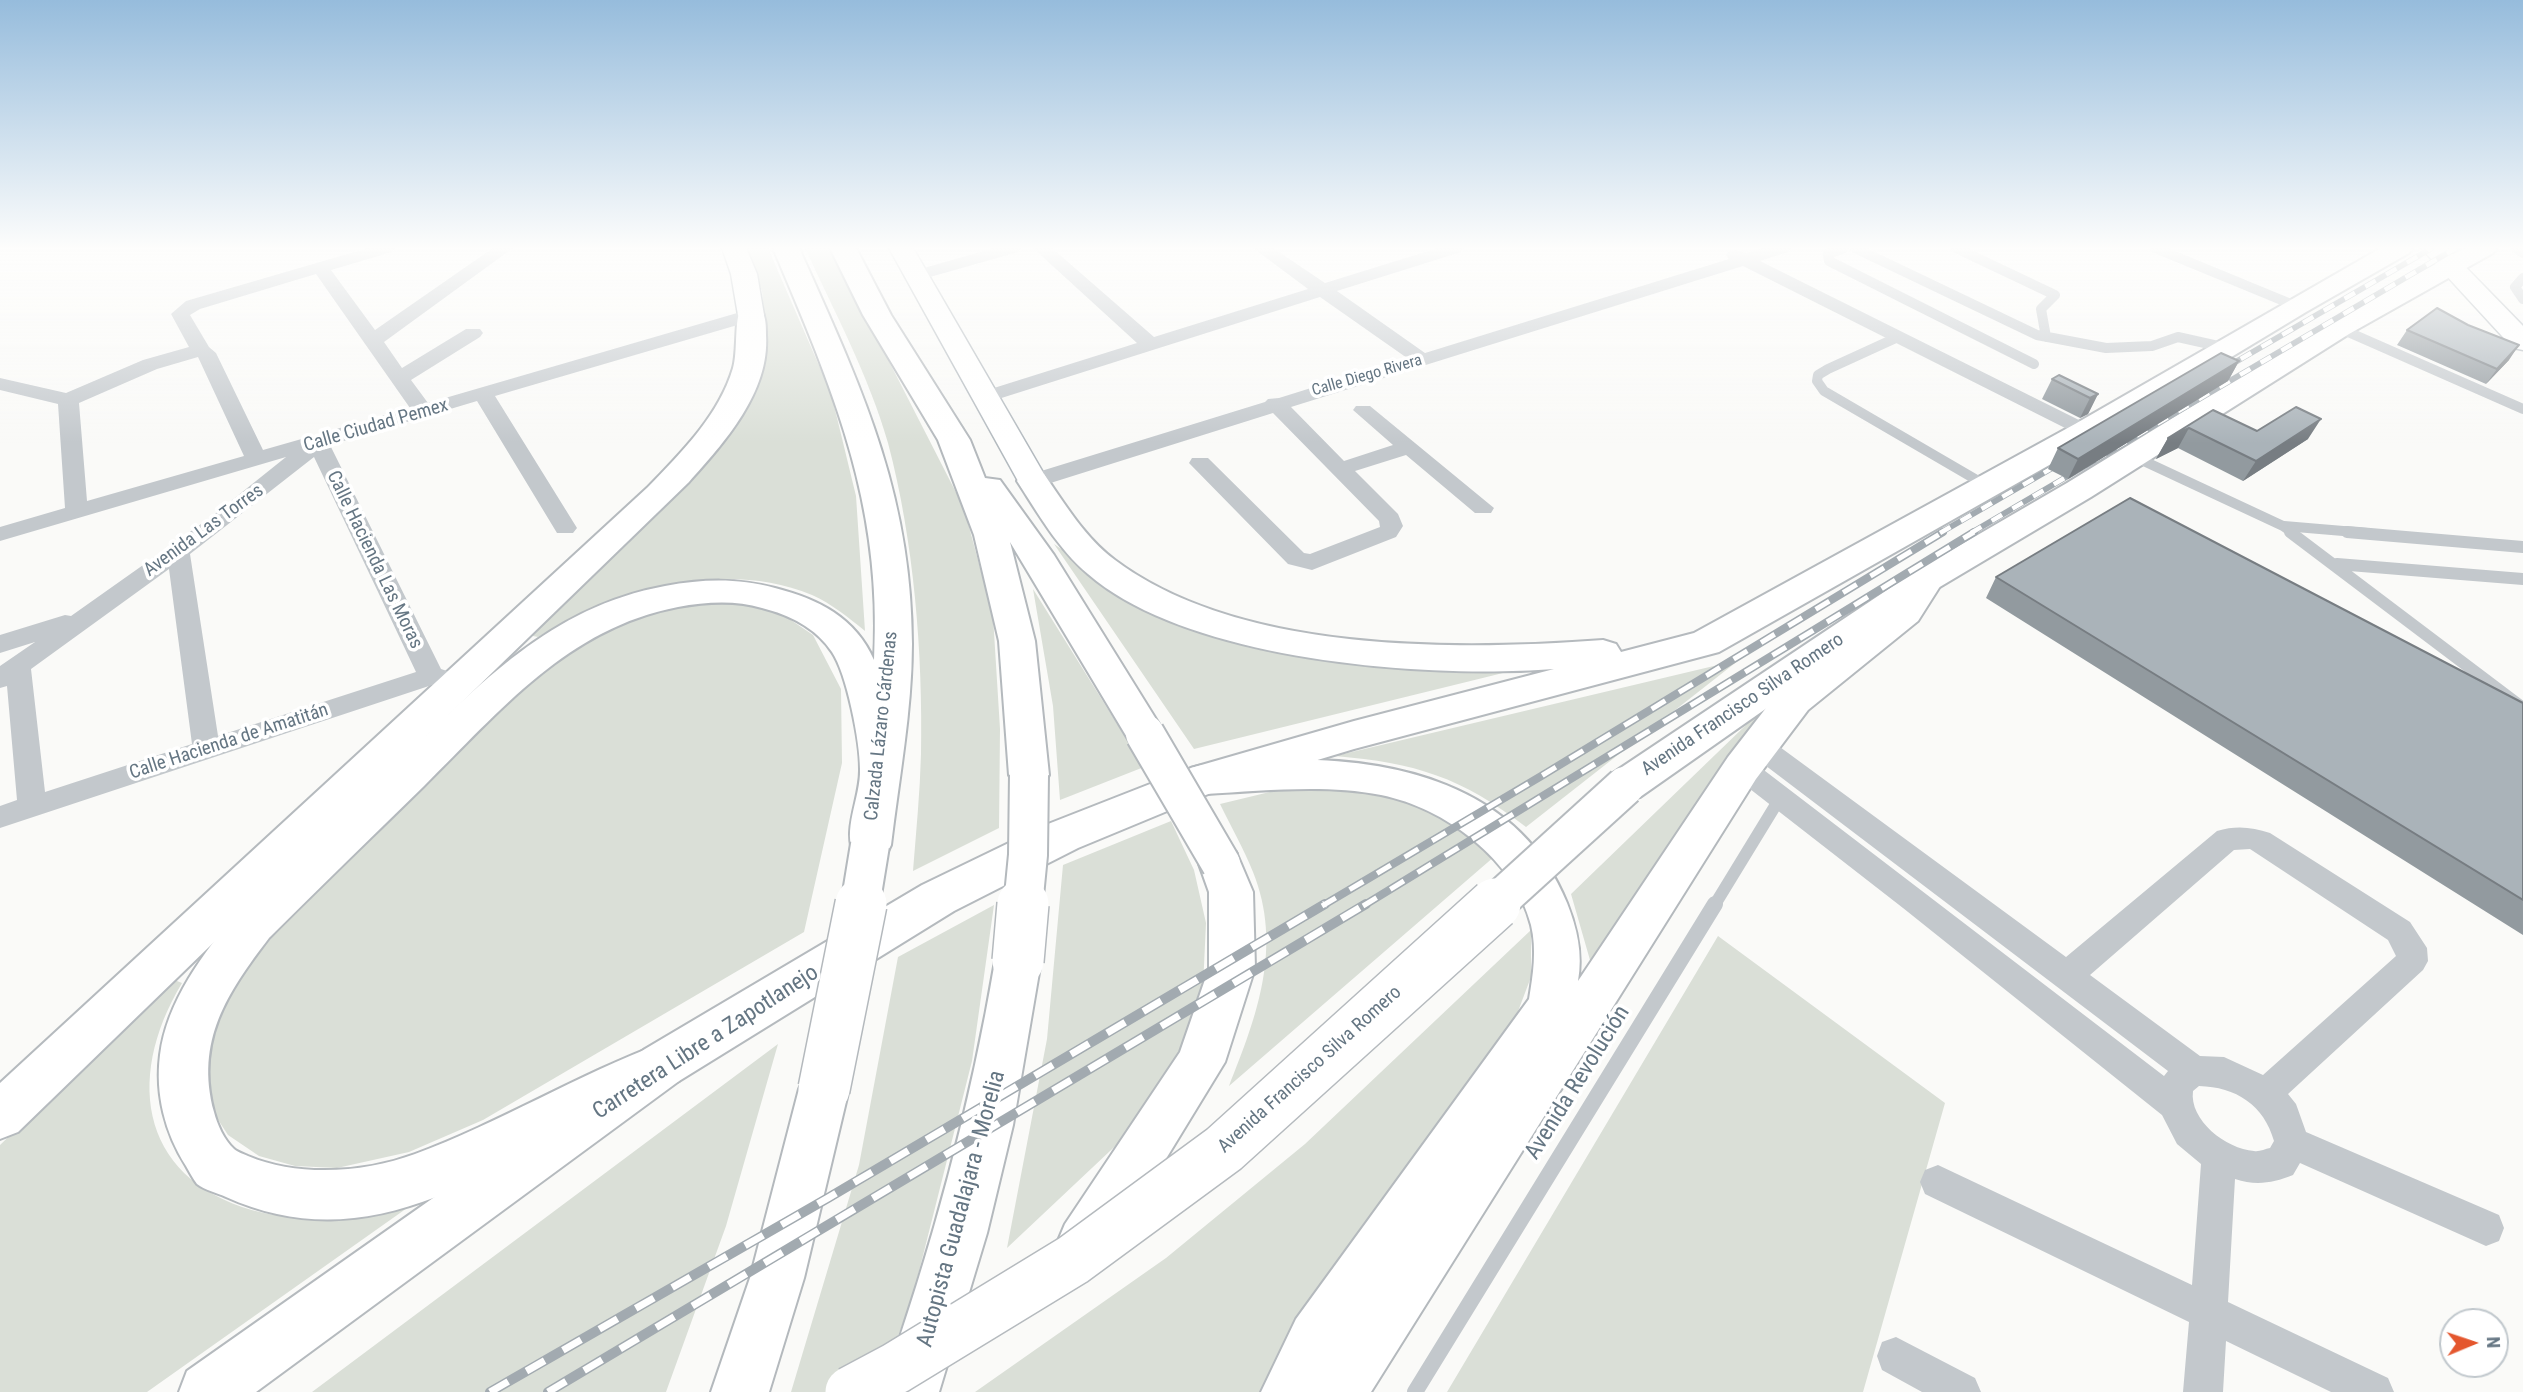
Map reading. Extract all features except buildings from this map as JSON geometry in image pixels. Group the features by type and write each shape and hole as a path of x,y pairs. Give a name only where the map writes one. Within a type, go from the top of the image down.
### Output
{"main road":[{"name":"Calzada Lázaro Cárdenas","path":"740,1392 777,1278 824,1089 853,953 890,686 893,620 886,537 869,455 843,380 814,313"},
{"path":"851,1392 896,1368 1073,1260 1201,1062 1231,968 1231,892 1220,864 1042,563 954,440 876,313"},
{"path":"937,313 1033,481 1072,539 1104,569 1157,602 1218,625 1286,640 1441,658 1502,660 1563,657 1706,643"},
{"path":"1205,779 1354,735 1706,643 2086,431 2285,313"},
{"name":"Avenida Francisco Silva Romero","path":"1073,1260 1224,1149 1625,786 1926,580 2367,313"},
{"path":"2496,313 2523,342"},
{"path":"0,1116 445,679 660,494 702,449 733,405 747,369 754,335 751,315"},
{"name":"Autopista Guadalajara - Morelia","path":"910,1392 936,1317 984,1148 1005,1048 1018,961 1027,855 1029,775 1017,641 992,535 954,440"},
{"path":"1334,1392 1356,1365 1750,757 1794,700 1905,613 1926,580"},
{"path":"662,1065 418,1179 343,1193 301,1195 259,1186 216,1167 194,1133 183,1089 184,1052 197,1008 222,964 253,925 534,656 580,627 611,612 665,596 725,591 765,596 804,609 837,631 856,656 866,684 880,768"},
{"path":"1205,779 1346,775 1380,779 1423,791 1457,807 1479,822 1519,858 1534,879 1553,916 1557,937 1559,983 1551,1006 1316,1339 1290,1392"},
{"name":"Carretera Libre a Zapotlanejo","path":"208,1392 662,1065 938,898 1063,836 1205,779"}],"street":[{"path":"181,313 180,316 201,351 206,353 257,460"},
{"path":"353,313 424,412"},
{"path":"373,341 412,313"},
{"path":"1115,313 1151,345"},
{"path":"985,397 1253,313"},
{"path":"1358,313 1423,360"},
{"name":"Calle Diego Rivera","path":"1033,481 1572,313"},
{"path":"1850,313 2086,431"},
{"name":"Calle Ciudad Pemex","path":"0,534 751,315"},
{"path":"400,378 473,333"},
{"path":"0,384 68,400 153,365 201,351"},
{"path":"483,394 565,528"},
{"path":"68,400 77,511"},
{"path":"1200,463 1296,559 1308,562 1388,532 1392,526 1390,519 1275,404"},
{"path":"1363,410 1483,508"},
{"name":"Calle Hacienda Las Moras","path":"318,443 445,679"},
{"name":"Avenida Las Torres","path":"9,672 219,522 318,443"},
{"path":"1340,469 1409,447"},
{"path":"178,551 206,749"},
{"name":"Avenida Las Torres","path":"0,644 88,616"},
{"path":"9,672 32,806"},
{"name":"Calle Hacienda de Amatitán","path":"0,817 206,749 445,679"},
{"path":"1750,757 1780,798 1927,891 2066,976 2194,1071 2224,1072 2266,1093 2284,1115 2292,1143 2281,1163 2253,1168 2219,1157 2189,1133 2174,1104 1927,891 1750,757"},
{"path":"2066,976 2227,839 2250,838 2260,841 2399,931 2411,948 2412,961 2266,1093"},
{"path":"2174,1104 2177,1083 2194,1071"},
{"path":"2292,1143 2486,1228"},
{"path":"2203,1392 2219,1157"},
{"path":"1938,1182 2374,1392"},
{"path":"1896,1356 1961,1392"}],"lane":[{"path":"1931,313 2034,365"},
{"path":"1994,313 2046,337 2084,345 2126,349 2152,346 2178,337 2227,348"},
{"path":"2041,313 2046,337"},
{"path":"2339,328 2523,409"},
{"path":"1898,337 1828,369 1818,375 1817,381 1824,391 1987,486"},
{"path":"2133,456 2283,526 2337,564 2383,603 2523,708"},
{"path":"2283,526 2523,547"},
{"path":"2337,564 2523,579"},
{"path":"2486,697 2523,716"},
{"name":"Avenida Revolución","path":"1415,1392 1780,798"}],"shaded area":[{"path":"764,313 796,313 831,393 856,496 865,631 812,595 777,584 742,579 706,580 636,594 569,620 538,637 528,635 695,472 766,334"},
{"path":"835,313 864,313 964,508 993,616 1000,729 999,828 913,871 921,716 915,598 904,519 888,443"},
{"path":"1054,544 1153,613 1256,649 1373,664 1503,673 1194,749"},
{"path":"1033,589 1144,767 1060,800 1053,706"},
{"path":"705,601 738,602 782,614 813,635 841,689 842,763 804,932 483,1120 409,1152 337,1168 295,1166 259,1156 228,1135 209,1106 207,1047 225,1002 254,959 288,918 544,665 631,616"},
{"path":"1739,660 1526,827 1480,796 1436,775 1390,763 1335,756"},
{"path":"1775,697 1592,967 1571,894"},
{"path":"1339,786 1386,793 1443,815 1495,856 1229,1086 1257,1007 1263,981 1266,927 1262,900 1253,872 1220,804 1278,790"},
{"path":"1171,821 1194,870 1206,923 1203,987 1182,1054 1127,1135 1007,1248 1047,1039 1063,865"},
{"path":"994,905 972,1061 912,1299 877,1392 791,1392 859,1165 898,957"},
{"path":"1531,930 1531,977 1514,1022 1266,1392 975,1392 1166,1258 1305,1144"},
{"path":"1718,936 1945,1103 1863,1392 1447,1392"},
{"path":"172,979 182,983 164,1020 153,1056 150,1091 155,1124 168,1154 191,1179 223,1199 281,1216 340,1213 417,1201 147,1392 0,1392 0,1145"},
{"path":"778,1044 726,1226 666,1392 312,1392"}],"railway":[{"path":"2220,371 2320,313"},
{"path":"1971,533 2345,313"},
{"path":"1940,533 2066,460"},
{"path":"1322,906 1943,532"},
{"path":"1363,906 1974,532"},
{"path":"490,1392 828,1198 1325,904"},
{"path":"548,1392 1366,904"}]}
